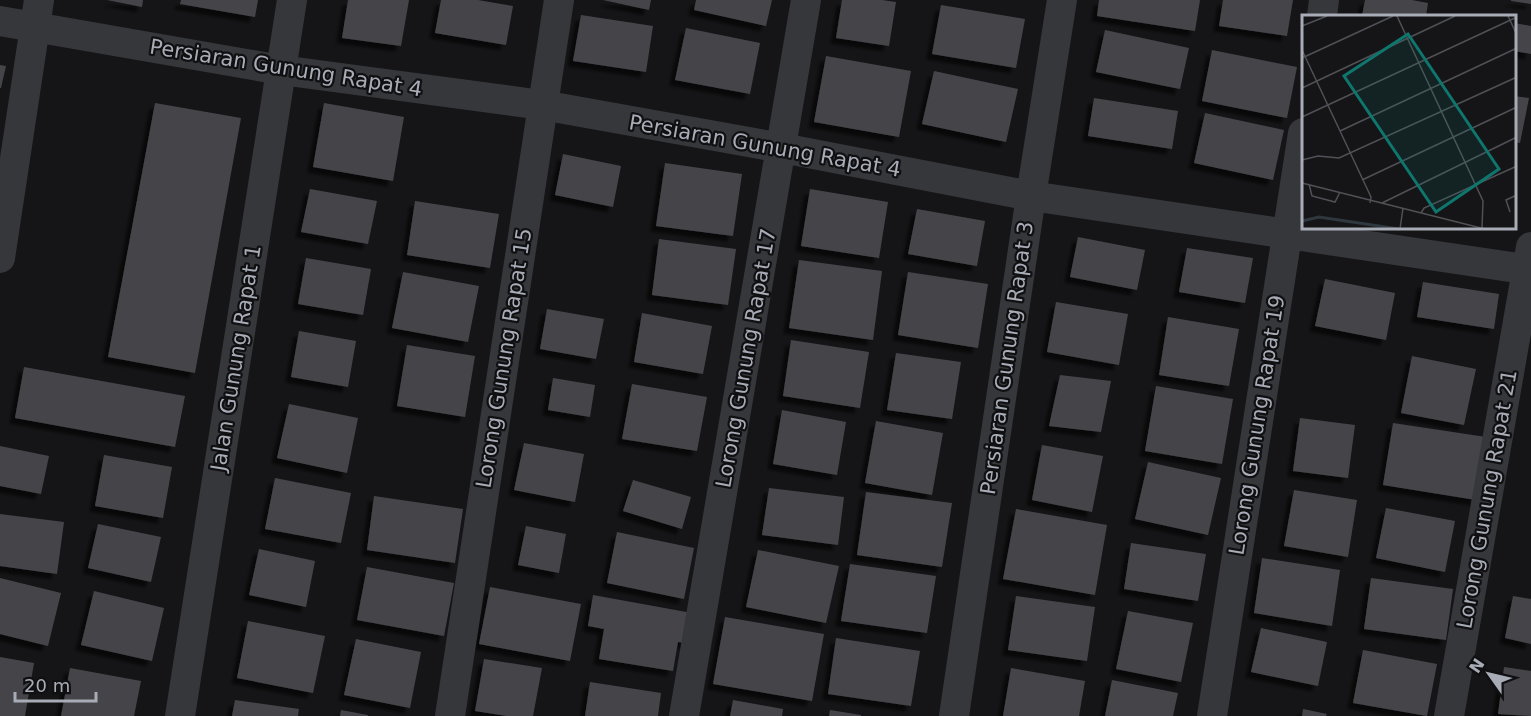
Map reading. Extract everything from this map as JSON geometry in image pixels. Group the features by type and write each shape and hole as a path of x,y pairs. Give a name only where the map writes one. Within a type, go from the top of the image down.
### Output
{"street":[{"name":"Jalan Gunung Rapat 1","path":"180,716 292,0"},
{"name":"Lorong Gunung Rapat 15","path":"450,716 559,0"},
{"name":"Lorong Gunung Rapat 17","path":"684,716 806,0"},
{"name":"Persiaran Gunung Rapat 3","path":"954,716 1030,196 1062,0"},
{"path":"1322,15 1324,0"},
{"name":"Persiaran Gunung Rapat 4","path":"0,21 37,14 280,70 542,105 1030,196 1287,233 1530,262"},
{"path":"0,258 37,14"},
{"name":"Lorong Gunung Rapat 19","path":"1212,716 1302,139"},
{"name":"Lorong Gunung Rapat 21","path":"1449,716 1530,262"}],"building":[{"path":"107,0 143,0 142,7"},
{"path":"181,0 258,0 255,17 180,4"},
{"path":"348,0 409,0 401,46 342,38"},
{"path":"441,0 478,0 513,6 506,45 435,33"},
{"path":"603,0 651,0 649,10"},
{"path":"696,0 772,0 766,26 694,10"},
{"path":"842,0 896,2 889,46 836,38"},
{"path":"1099,0 1200,0 1195,31 1097,16"},
{"path":"1223,0 1293,0 1287,36 1219,26"},
{"path":"1365,0 1412,0 1428,3 1426,15 1362,15"},
{"path":"1531,0 1531,4 1511,1"},
{"path":"941,5 1025,19 1016,68 932,54"},
{"path":"581,15 653,26 646,72 573,61"},
{"path":"1516,23 1531,26 1531,54 1516,51"},
{"path":"686,28 760,43 750,94 675,80"},
{"path":"1105,30 1189,48 1180,89 1096,72"},
{"path":"1212,50 1297,67 1287,118 1202,101"},
{"path":"826,56 911,71 899,137 814,122"},
{"path":"0,65 6,66 1,88 0,88"},
{"path":"934,71 1018,89 1006,142 922,124"},
{"path":"1516,96 1529,98 1520,143 1516,142"},
{"path":"1094,98 1178,111 1172,149 1088,136"},
{"path":"155,103 241,118 195,373 108,357"},
{"path":"324,103 404,117 393,181 313,167"},
{"path":"1205,113 1284,130 1273,180 1194,163"},
{"path":"563,154 621,166 613,207 555,195"},
{"path":"665,163 742,174 733,236 656,226"},
{"path":"310,189 377,201 368,244 301,232"},
{"path":"810,189 888,202 879,258 801,246"},
{"path":"415,201 499,214 490,268 407,255"},
{"path":"917,209 985,221 977,266 908,254"},
{"path":"1078,237 1145,250 1137,290 1070,277"},
{"path":"659,239 736,249 728,305 652,295"},
{"path":"1187,248 1253,258 1245,303 1179,292"},
{"path":"306,258 371,269 363,315 298,304"},
{"path":"799,260 882,271 873,340 789,328"},
{"path":"403,272 479,286 468,342 392,328"},
{"path":"908,272 988,284 978,348 898,335"},
{"path":"1325,279 1395,293 1386,340 1315,326"},
{"path":"1423,282 1499,294 1494,329 1417,317"},
{"path":"1056,302 1128,314 1119,365 1047,352"},
{"path":"547,309 604,319 596,359 540,349"},
{"path":"642,313 712,326 703,374 634,362"},
{"path":"1168,317 1239,329 1229,386 1159,375"},
{"path":"299,331 356,341 348,387 291,377"},
{"path":"791,340 869,352 860,408 783,396"},
{"path":"407,345 475,356 465,417 397,406"},
{"path":"896,353 961,362 952,419 887,410"},
{"path":"1412,356 1476,369 1464,425 1401,413"},
{"path":"24,367 185,396 175,447 15,418"},
{"path":"1060,375 1111,381 1101,432 1049,426"},
{"path":"553,378 595,385 590,417 548,410"},
{"path":"632,384 707,397 697,451 622,439"},
{"path":"1156,386 1233,399 1222,464 1145,451"},
{"path":"289,404 358,418 347,473 277,458"},
{"path":"782,410 846,422 837,475 773,464"},
{"path":"1300,418 1355,425 1348,478 1293,471"},
{"path":"876,421 943,433 932,495 865,483"},
{"path":"1393,423 1486,437 1476,500 1383,485"},
{"path":"524,443 584,454 575,502 514,490"},
{"path":"1042,445 1103,456 1092,512 1032,500"},
{"path":"0,446 49,456 41,494 0,486"},
{"path":"104,455 172,467 163,518 95,506"},
{"path":"1148,462 1221,478 1208,535 1135,519"},
{"path":"275,478 351,493 341,543 265,529"},
{"path":"633,480 691,497 682,529 623,511"},
{"path":"769,488 844,497 838,545 762,535"},
{"path":"1294,490 1357,500 1348,557 1284,546"},
{"path":"866,492 952,503 942,567 857,555"},
{"path":"374,496 463,509 455,563 367,550"},
{"path":"1386,508 1455,521 1445,572 1376,558"},
{"path":"1016,509 1107,525 1095,595 1003,579"},
{"path":"0,514 64,522 57,574 0,566"},
{"path":"98,524 161,537 151,582 88,568"},
{"path":"526,526 566,534 559,573 518,565"},
{"path":"617,532 694,548 684,599 607,583"},
{"path":"1131,543 1206,554 1198,601 1124,589"},
{"path":"259,549 315,561 306,607 249,595"},
{"path":"758,550 839,566 826,623 746,607"},
{"path":"1262,558 1340,570 1332,626 1254,613"},
{"path":"850,564 936,576 927,633 841,621"},
{"path":"367,567 454,583 444,636 357,620"},
{"path":"0,578 61,593 48,646 0,634"},
{"path":"1371,578 1453,589 1446,640 1364,629"},
{"path":"490,587 581,604 570,661 479,644"},
{"path":"94,591 164,608 152,661 81,645"},
{"path":"593,595 692,613 686,643 678,642 673,671 599,659 604,629 588,626"},
{"path":"1016,596 1095,607 1087,661 1008,650"},
{"path":"1513,596 1531,599 1531,644 1505,638"},
{"path":"1128,611 1193,623 1181,682 1116,669"},
{"path":"725,617 824,634 812,701 713,684"},
{"path":"248,621 325,636 313,693 237,678"},
{"path":"1261,628 1327,642 1318,686 1251,672"},
{"path":"836,638 920,651 911,706 828,694"},
{"path":"356,639 421,652 410,708 344,695"},
{"path":"1363,650 1437,664 1427,716 1353,703"},
{"path":"0,657 34,663 25,716 0,716"},
{"path":"484,659 542,668 533,716 507,716 475,711"},
{"path":"1504,667 1531,671 1531,716 1498,714"},
{"path":"70,668 141,681 134,716 61,716"},
{"path":"1011,668 1085,681 1079,716 1003,716"},
{"path":"1112,680 1178,693 1173,716 1105,716"},
{"path":"590,682 661,693 658,716 585,716"},
{"path":"235,700 299,709 298,716 232,716"},
{"path":"733,700 783,709 782,716 730,716"},
{"path":"1303,709 1327,714 1326,716 1302,716"},
{"path":"341,710 368,715 368,716 340,716"},
{"path":"830,710 861,715 861,716 829,716"}]}
